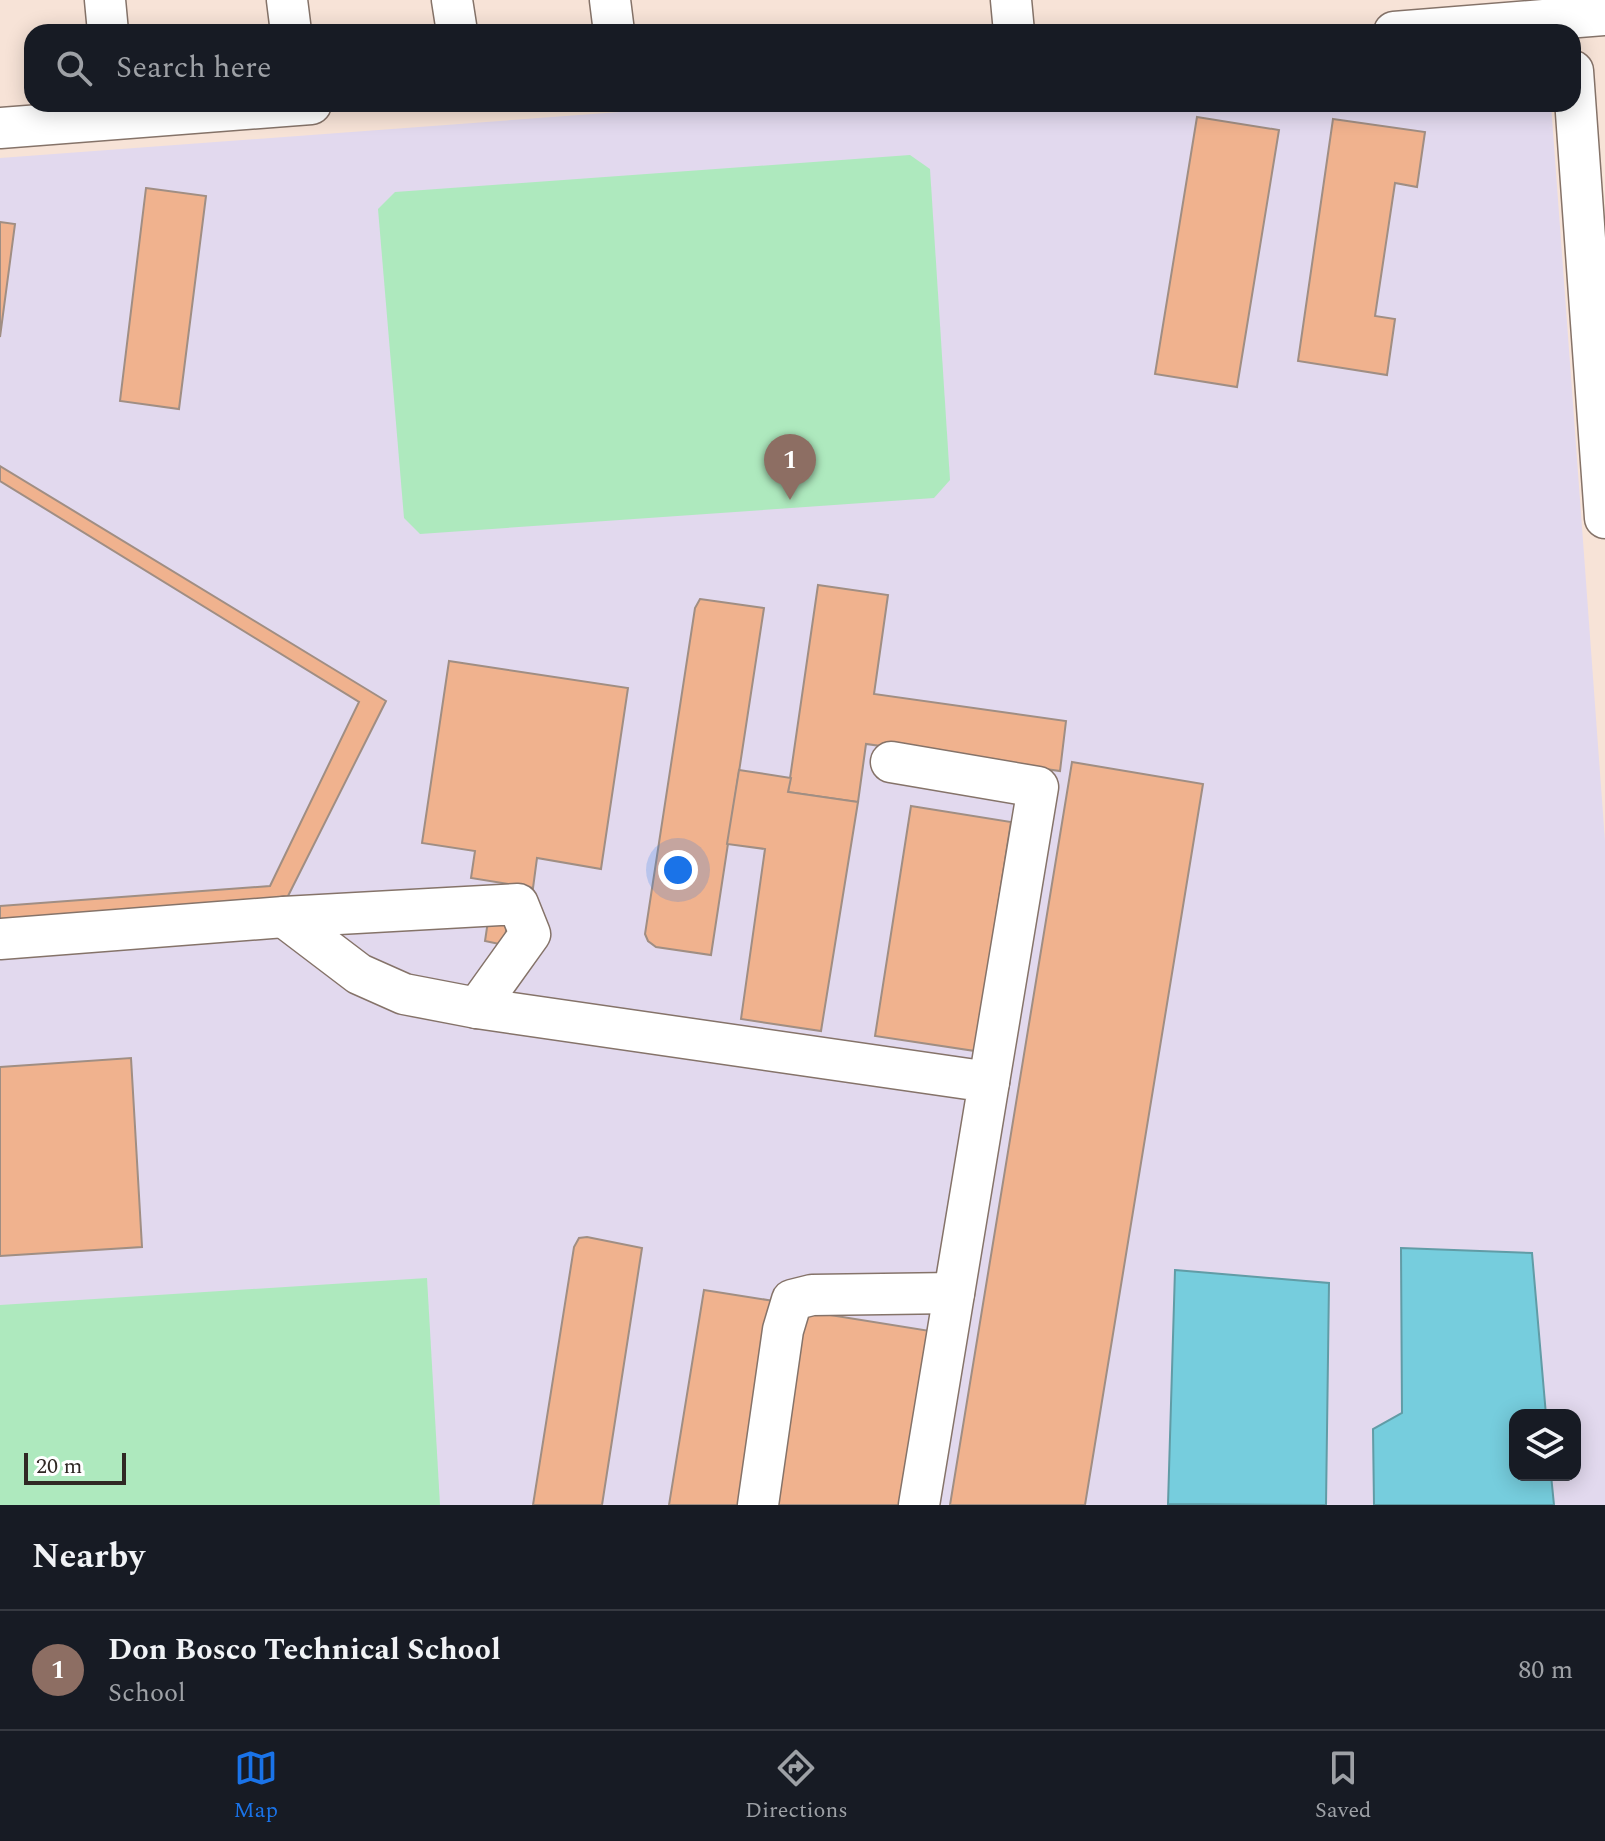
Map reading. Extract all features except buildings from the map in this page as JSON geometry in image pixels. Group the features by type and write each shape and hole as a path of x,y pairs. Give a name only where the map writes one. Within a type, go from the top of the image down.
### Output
{"street":[{"path":"105,0 107,24"},
{"path":"287,0 290,24"},
{"path":"452,0 456,24"},
{"path":"610,0 613,24"},
{"path":"1011,0 1013,24"},
{"path":"1530,24 1581,21"},
{"path":"0,128 116,112"},
{"path":"1576,112 1605,518"},
{"path":"891,762 1038,787 919,1505"},
{"path":"0,939 284,917 518,904 530,934 477,1008"},
{"path":"284,917 359,974 404,994 477,1008 989,1082"},
{"path":"758,1505 783,1330 792,1300 812,1295 954,1293"}],"shaded area":[{"path":"620,112 1552,112 1605,841 1605,1505 0,1505 0,158"}],"green space":[{"path":"910,155 930,169 950,480 934,498 420,534 404,518 378,209 395,192"},
{"path":"427,1278 440,1505 0,1505 0,1305"}],"water":[{"path":"1401,1248 1532,1253 1545,1409 1509,1409 1509,1481 1552,1481 1554,1505 1374,1505 1373,1429 1402,1413"},
{"path":"1175,1270 1329,1283 1326,1505 1168,1504"}],"place":[{"name":"Don Bosco Technical School","path":"790,500"}]}
